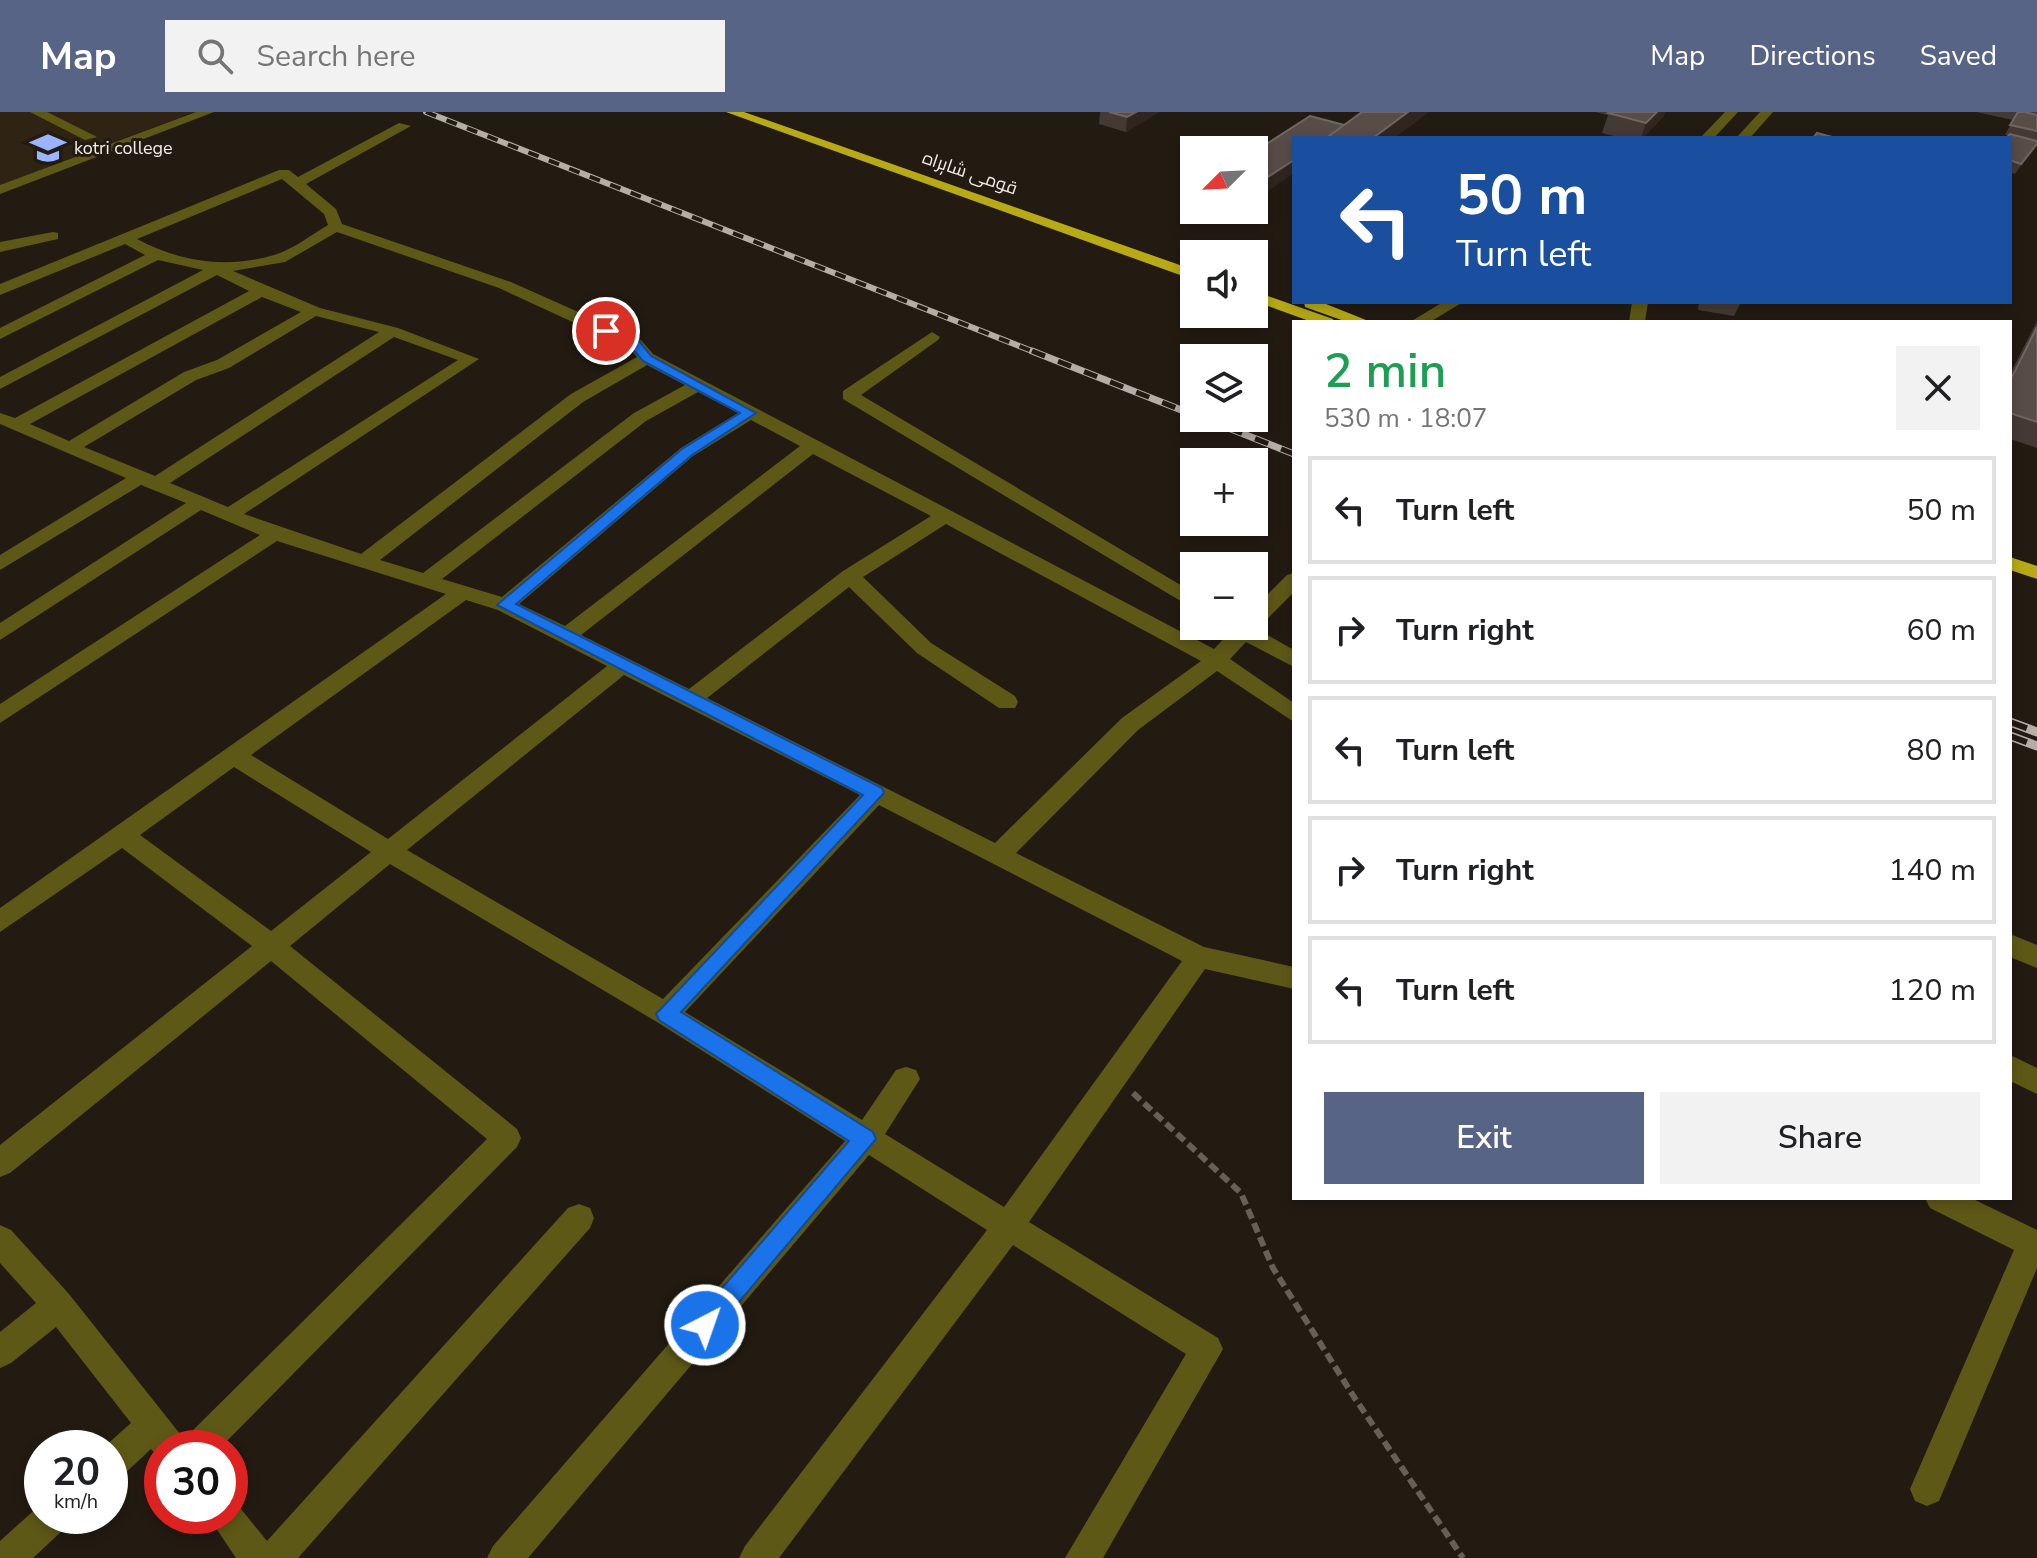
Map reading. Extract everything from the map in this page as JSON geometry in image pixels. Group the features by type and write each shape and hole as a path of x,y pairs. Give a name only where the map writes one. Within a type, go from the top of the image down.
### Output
{"highway":[{"name":"قومی شاہراہ","path":"732,112 1180,270"},
{"name":"قومی شاہراہ","path":"760,112 1180,258"},
{"path":"1268,289 1292,297"},
{"path":"1268,301 1321,320"},
{"path":"1311,304 1357,320"},
{"path":"2012,547 2037,556"},
{"path":"2012,564 2037,573"}],"street":[{"path":"36,112 90,137"},
{"path":"0,190 208,112"},
{"path":"1709,136 1732,112"},
{"path":"1745,136 1767,112"},
{"path":"298,183 404,126"},
{"path":"0,290 284,173 331,212 336,227"},
{"path":"0,384 217,269 280,259 336,227 505,285 635,344 647,358 1217,660 1292,713"},
{"path":"0,247 53,236"},
{"path":"123,237 156,255 217,269 261,291 314,311 392,331 471,359 229,515"},
{"path":"0,334 156,255"},
{"path":"8,421 261,291"},
{"path":"1422,320 1451,304"},
{"path":"70,448 190,376 223,364 314,311"},
{"path":"0,564 147,481 392,331"},
{"path":"932,337 849,395 1180,594"},
{"path":"364,562 577,398 647,358"},
{"path":"426,581 640,417 698,385"},
{"path":"505,605 687,452 750,413"},
{"path":"8,421 275,534 505,605 1199,957 1292,978"},
{"path":"566,636 812,446"},
{"path":"0,633 202,501"},
{"path":"691,699 850,576 945,516"},
{"path":"0,715 275,534"},
{"path":"850,576 924,648 1007,702"},
{"path":"1268,604 1292,582"},
{"path":"0,922 463,592"},
{"path":"998,855 1130,724 1217,660 1233,640"},
{"path":"1265,640 1292,659"},
{"path":"0,1163 623,664"},
{"path":"233,755 388,851 666,1014 1207,1349 1083,1558"},
{"path":"666,1014 876,793"},
{"path":"122,835 270,945 507,1138 215,1430"},
{"path":"2012,946 2037,957"},
{"path":"757,1558 1008,1227 1199,957"},
{"path":"2012,1068 2037,1082"},
{"path":"505,1558 865,1139 906,1079"},
{"path":"1927,1489 2034,1245 1944,1200"},
{"path":"275,1558 579,1218"},
{"path":"0,1240 58,1305 156,1430"},
{"path":"0,1352 58,1305"},
{"path":"7,1558 33,1534"},
{"path":"239,1534 258,1558"}],"path":[{"path":"1115,1076 1241,1193 1273,1268 1354,1397 1463,1558"}],"shaded area":[{"name":"kotri college","path":"0,112 194,112 0,185"}],"building":[{"path":"1109,112 1136,112 1127,117"},
{"path":"1362,112 1408,112 1376,136 1329,136"},
{"path":"1610,112 1657,112 1646,123"},
{"path":"2018,112 2037,115 2037,131 2010,125"},
{"path":"1310,116 1344,125 1329,136 1292,136 1292,161 1268,177 1268,143"},
{"path":"2010,134 2037,141 2021,164 2012,161 2012,136 2008,136"},
{"path":"2037,327 2037,422 2012,414 2012,377"}],"railway":[{"path":"426,112 1037,353"},
{"path":"1032,351 1180,409"},
{"path":"1238,432 1292,453"},
{"path":"2012,723 2037,732"},
{"path":"2012,737 2037,746"}],"place":[{"name":"kotri college","path":"48,148"}],"route":[{"path":"606,331 635,344 647,358 750,413 687,452 505,605 876,793 666,1014 865,1139 705,1325"}]}
